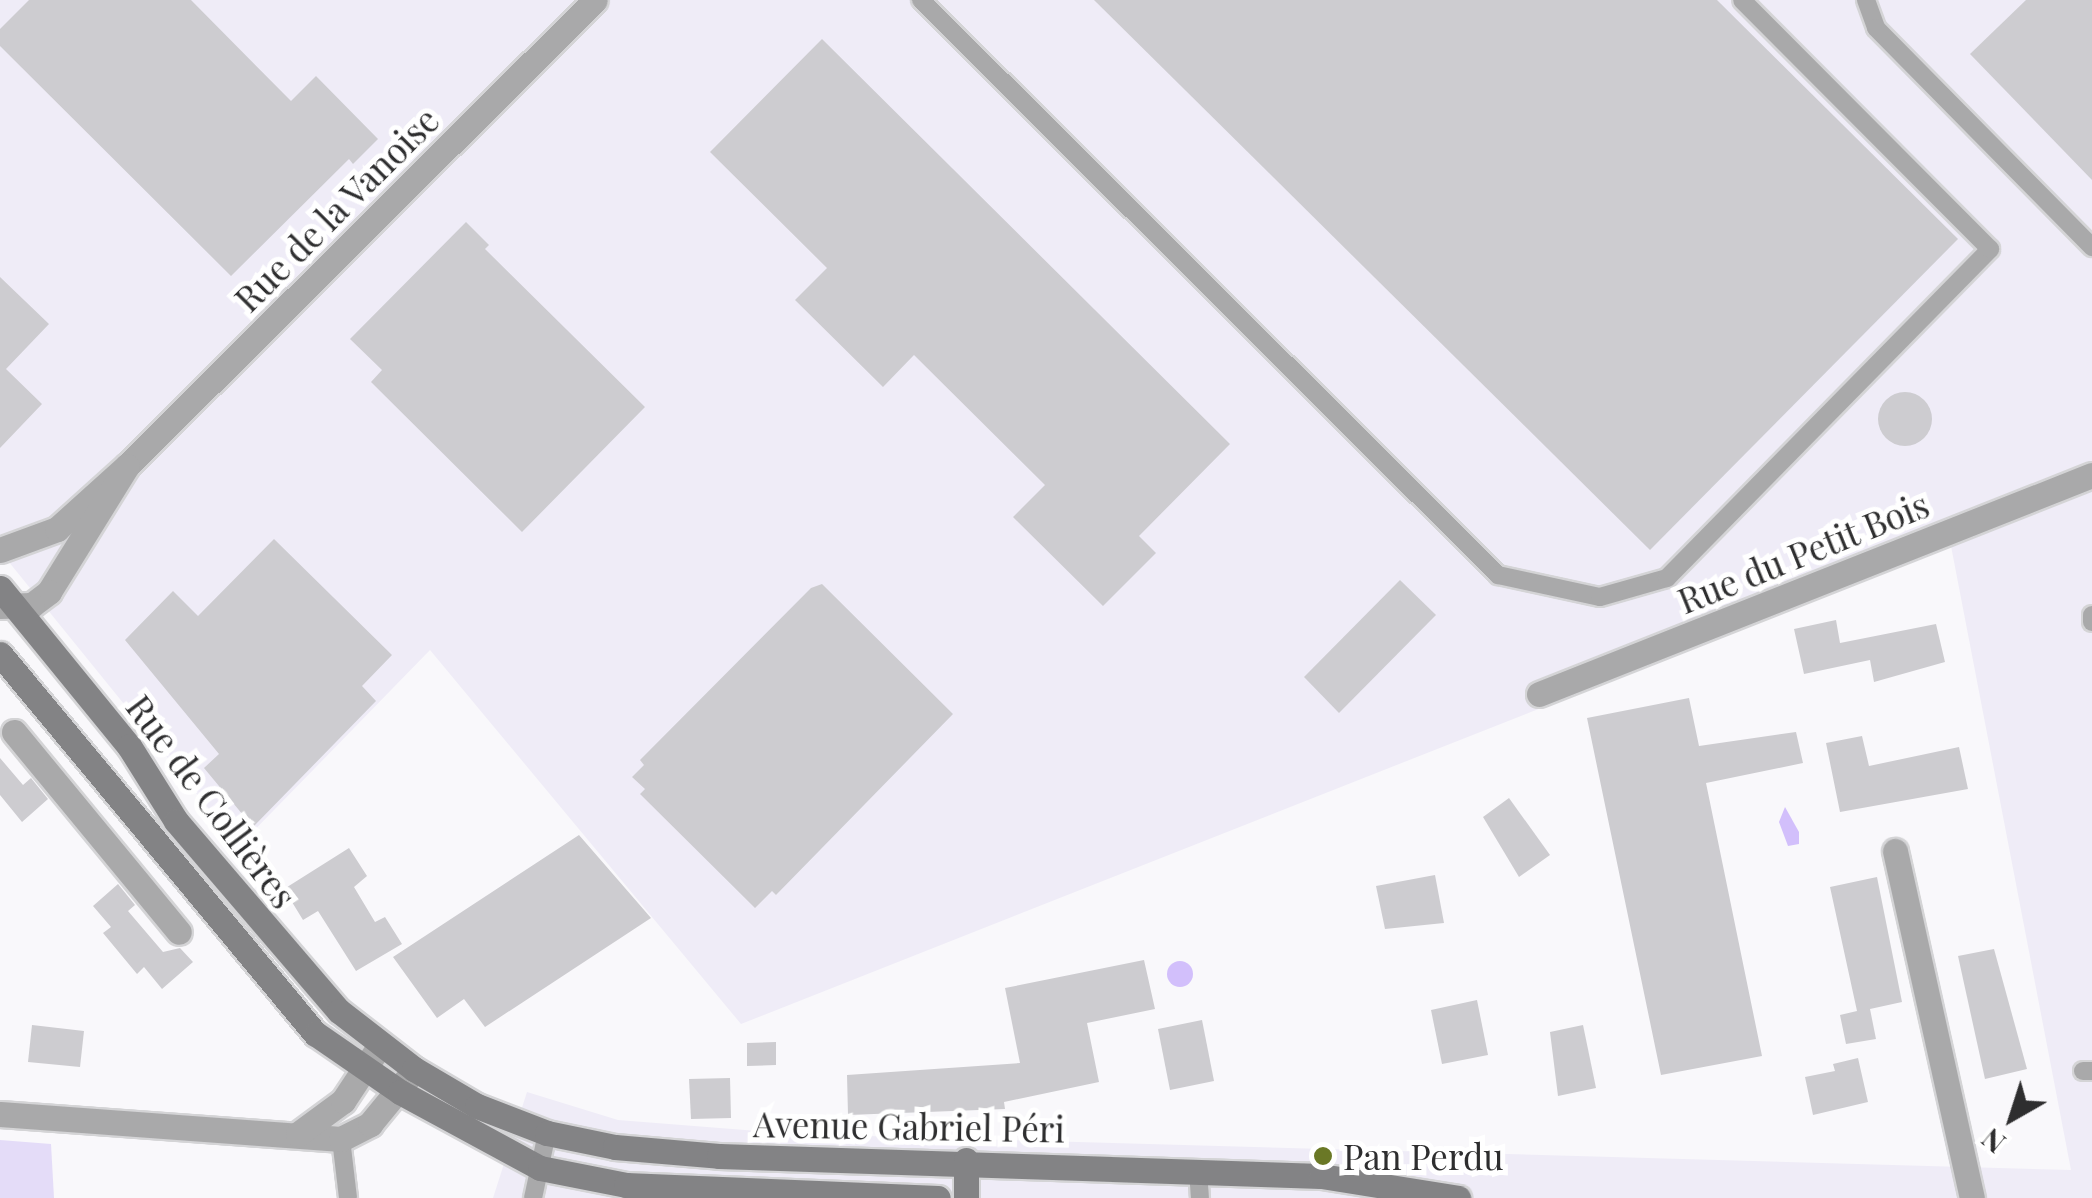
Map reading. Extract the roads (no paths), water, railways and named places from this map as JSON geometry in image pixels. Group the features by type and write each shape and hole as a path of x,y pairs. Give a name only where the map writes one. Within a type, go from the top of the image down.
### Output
{"main road":[{"name":"Rue de Collières","path":"5,600 274,940 380,1045"},
{"name":"Rue de Collières","path":"0,654 316,1034 400,1092 540,1168 626,1186 938,1198"},
{"name":"Avenue Gabriel Péri","path":"380,1045 476,1106 547,1133 719,1156 966,1160 1321,1176 1458,1198"},
{"path":"966,1160 966,1198"}],"street":[{"name":"Rue de la Vanoise","path":"0,550 57,530 127,466 594,0"},
{"name":"Rue de la Vanoise","path":"5,600 32,605 65,574 127,466"},
{"name":"Rue du Petit Bois","path":"1539,694 2092,475"},
{"path":"14,732 179,932"},
{"name":"Rue de Collières","path":"94,830 124,805"},
{"path":"1895,851 1972,1198"},
{"path":"298,1134 343,1100 380,1045"},
{"path":"0,1114 341,1139 370,1124 400,1092 414,1069"}],"lane":[{"path":"921,0 1498,574 1600,596 1667,578 1990,249 1742,0"},
{"path":"1866,0 1876,28 2092,247"},
{"path":"533,1198 547,1133"},
{"path":"341,1139 348,1198"},
{"path":"1198,1170 1200,1198"}],"place":[{"name":"Pan Perdu","path":"1323,1156"}]}
